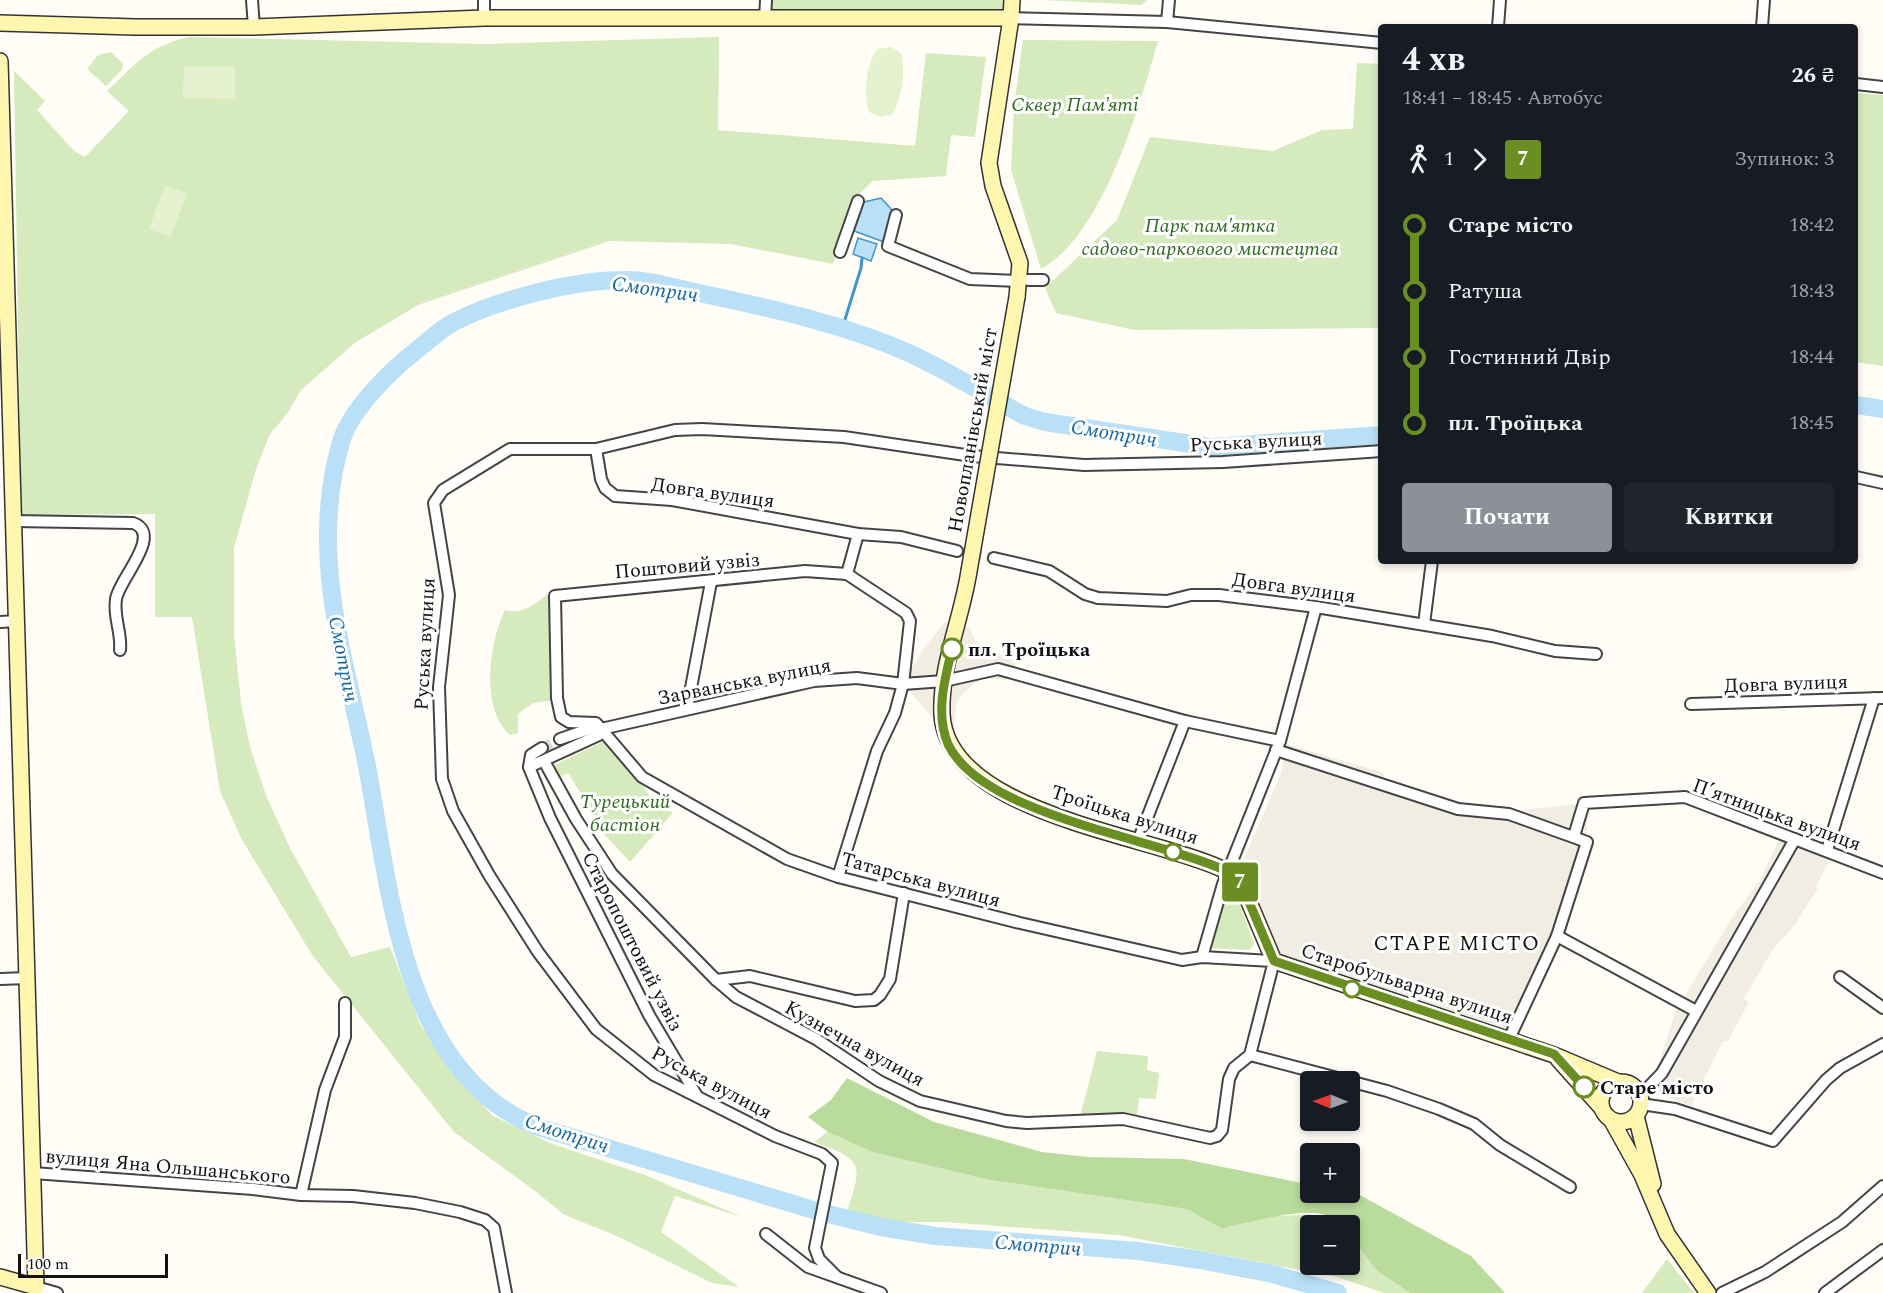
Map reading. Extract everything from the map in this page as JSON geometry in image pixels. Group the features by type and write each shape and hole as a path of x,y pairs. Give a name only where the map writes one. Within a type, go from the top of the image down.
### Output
{"street":[{"path":"252,0 254,27"},
{"path":"483,0 484,18"},
{"path":"765,19 766,0"},
{"name":"Новопланівський міст","path":"944,681 969,571 1017,297 1024,281 993,186 989,163 1012,0"},
{"path":"1167,22 1169,0"},
{"path":"1498,24 1500,0"},
{"path":"1762,24 1764,0"},
{"path":"0,23 135,27 254,27 484,18 1011,18 1167,22 1378,43"},
{"path":"0,61 6,446 14,521 36,1287"},
{"path":"1858,84 1883,87"},
{"path":"840,252 858,201"},
{"path":"896,215 888,246 970,279 1043,280"},
{"name":"Руська вулиця","path":"837,1277 819,1259 815,1237 832,1163 822,1154 775,1136 654,1076 596,1029 514,916 466,835 446,795 442,779 439,687 448,588 434,502 443,490 510,449 596,449 654,434 702,429 844,437 972,456 1084,465 1223,462 1378,451"},
{"name":"Довга вулиця","path":"596,449 601,479 605,488 615,496 672,500 858,534 901,537 957,551"},
{"path":"1858,477 1883,483"},
{"path":"14,521 133,523 140,527 144,535 143,546 123,578 116,597 115,616 121,641 120,650"},
{"path":"847,574 858,534"},
{"name":"Довга вулиця","path":"994,558 1049,571 1085,594 1098,598 1167,601 1191,596 1219,595 1424,624 1562,652 1596,654"},
{"path":"1424,624 1432,564"},
{"name":"Поштовий узвіз","path":"601,729 593,721 569,722 561,717 557,698 555,596 805,571 847,574 906,613 910,621 903,684"},
{"path":"687,709 711,582"},
{"path":"1202,957 1229,874 1278,746 1316,607"},
{"path":"0,622 16,621"},
{"name":"Зарванська вулиця","path":"560,739 595,727 601,729 814,681 857,678 903,684 944,681 998,669 1278,746 1458,809 1509,814 1574,836"},
{"name":"Троїцька вулиця","path":"944,681 942,715 948,744 969,771 1002,792 1053,815 1213,864 1229,874"},
{"path":"838,877 877,751 895,713 903,684"},
{"path":"1827,850 1879,698"},
{"name":"Довга вулиця","path":"1691,704 1879,698"},
{"path":"1138,841 1185,721"},
{"path":"529,767 589,741 599,735 601,729"},
{"name":"Татарська вулиця","path":"601,729 642,777 787,859 838,877 1020,923 1182,960 1202,957 1274,961"},
{"path":"529,767 531,754 542,748"},
{"name":"Кузнечна вулиця","path":"544,761 576,819 612,874 716,980 736,997 816,1039 860,1070 897,1090 931,1104 1006,1121 1027,1123 1123,1119 1209,1138 1217,1137 1222,1130 1229,1079 1234,1068 1250,1055"},
{"name":"Старопоштовий узвіз","path":"529,767 550,818 649,1015 697,1096"},
{"name":"Пʼятницька вулиця","path":"1574,836 1584,803 1685,797 1883,873"},
{"path":"1509,1039 1557,936 1587,842 1574,836"},
{"path":"1611,1121 1622,1123 1639,1105 1662,1073 1795,839"},
{"name":"Старобульварна вулиця","path":"1229,874 1241,883 1274,961 1554,1054 1618,1082"},
{"path":"716,980 750,976 855,1000 874,1000 890,979 904,893"},
{"path":"1557,936 1696,1011"},
{"path":"1274,961 1269,969 1250,1055 1387,1091 1439,1109 1474,1124 1500,1145 1570,1187"},
{"path":"1840,977 1883,1008"},
{"path":"0,979 27,978"},
{"name":"вулиця Яна Ольшанського","path":"301,1195 325,1090 345,1037 345,1003"},
{"path":"1639,1105 1675,1109 1773,1141 1826,1080 1840,1068 1883,1044"},
{"path":"1554,1054 1611,1121 1641,1175 1661,1222 1708,1293"},
{"path":"1600,1106 1602,1093 1618,1082 1630,1084 1639,1105 1661,1222"},
{"name":"вулиця Яна Ольшанського","path":"33,1173 253,1189 301,1195 390,1199 460,1212 485,1220 494,1228 506,1293"},
{"path":"1722,1293 1764,1272 1842,1222 1883,1186"},
{"path":"766,1234 808,1267 881,1293"},
{"path":"1825,1293 1883,1250"},
{"path":"0,1277 57,1293"}],"green space":[{"path":"766,0 1012,0 1011,18 765,19"},
{"path":"1044,0 1147,0 1142,5"},
{"path":"189,37 485,44 719,37 718,130 915,146 926,53 986,57 975,137 951,135 946,176 873,181 856,197 833,264 731,244 610,241 418,305 356,342 301,390 287,414 270,434 256,469 234,548 234,634 241,703 250,747 267,798 290,848 351,957 390,947 420,1024 452,1073 493,1116 550,1143 645,1175 742,1217 675,1196 661,1232 739,1287 712,1283 621,1238 563,1214 454,1132 312,955 241,838 220,791 192,617 155,617 155,514 21,515 14,71 45,101 37,110 74,151 85,157 129,111 107,91 135,64 153,51 163,45"},
{"name":"Сквер Пам'яті","path":"1023,40 1158,41 1129,133 1100,199 1082,229 1063,252 1041,269 1011,170 1014,106"},
{"path":"891,47 901,53 902,85 892,115 880,117 869,112 866,96 867,79 870,63 877,49"},
{"path":"111,52 123,64 122,70 106,86 87,69 98,55"},
{"name":"Парк пам'ятка садово-паркового мистецтва","path":"1357,63 1378,64 1378,328 1134,330 1056,313 1045,288 1117,220 1150,137 1273,151 1322,130 1353,129"},
{"path":"184,67 235,67 235,99 183,98"},
{"path":"1858,93 1883,95 1883,366 1858,362"},
{"path":"165,185 187,193 171,237 149,229"},
{"path":"551,592 554,700 533,703 518,714 518,733 510,735 494,709 491,692 492,657 499,623 505,610 524,610"},
{"name":"Турецький бастіон","path":"607,740 617,742 651,799 673,813 630,862 592,821 596,817 568,773 560,777 554,765"},
{"path":"1224,891 1235,891 1254,944 1250,950 1210,948"},
{"path":"1097,1051 1148,1056 1147,1070 1159,1073 1156,1099 1139,1098 1137,1117 1080,1117"},
{"path":"847,1078 934,1122 1042,1152 1088,1157 1184,1159 1300,1183 1300,1203 1360,1203 1360,1195 1471,1256 1505,1293 1410,1293 1376,1270 1360,1248 1360,1215 1289,1214 1222,1229 1187,1209 990,1180 872,1152 828,1132 808,1117 831,1100"},
{"path":"828,1132 872,1152 990,1180 1187,1209 1222,1229 1269,1216 1300,1215 1300,1270 1118,1235 945,1222 886,1222 846,1214 855,1185 856,1167 843,1154 814,1142"},
{"path":"1360,1248 1376,1270 1410,1293 1384,1293 1327,1275 1360,1275"},
{"path":"1667,1259 1694,1293 1642,1293"}],"shaded area":[{"path":"945,622 970,628 976,643 1017,662 1005,680 982,678 963,693 957,702 953,730 943,730 906,687 906,678 924,648"},
{"path":"1286,744 1385,773 1382,784 1478,815 1587,803 1587,839 1552,936 1506,1035 1332,981 1274,952 1237,875 1281,773"},
{"path":"1783,831 1831,849 1829,862 1816,886 1818,888 1794,926 1773,949 1744,999 1749,1002 1728,1041 1723,1041 1691,1106 1652,1091 1676,1010 1735,913 1759,882"}],"water":[{"path":"881,198 892,210 884,242 854,231 864,202"},
{"path":"858,238 877,244 871,261 853,254"}],"waterway":[{"path":"842,329 862,258"},
{"name":"Смотрич","path":"1338,1293 1273,1274 1138,1251 935,1236 881,1227 820,1212 538,1127 493,1101 457,1066 430,1022 410,973 395,920 367,766 340,645 333,606 328,525 332,484 341,442 346,430 373,391 407,358 444,328 472,314 537,292 604,281 652,282 833,325 911,354 1025,416 1045,422 1211,447 1378,435"},
{"name":"Смотрич","path":"1858,405 1883,409"}],"tunnel":[{"path":"957,551 994,558"},
{"path":"542,748 560,739"}],"bus line":[{"name":"7","path":"952,649 944,681 942,715 948,744 969,771 1002,792 1053,815 1213,864 1222,869 1241,883 1267,950 1274,961 1554,1054 1584,1087"}],"place":[{"name":"пл. Троїцька","path":"952,649"},
{"name":"Старе місто","path":"1584,1087"}],"district":[{"name":"СТАРЕ МІСТО","path":"1457,943"}]}
